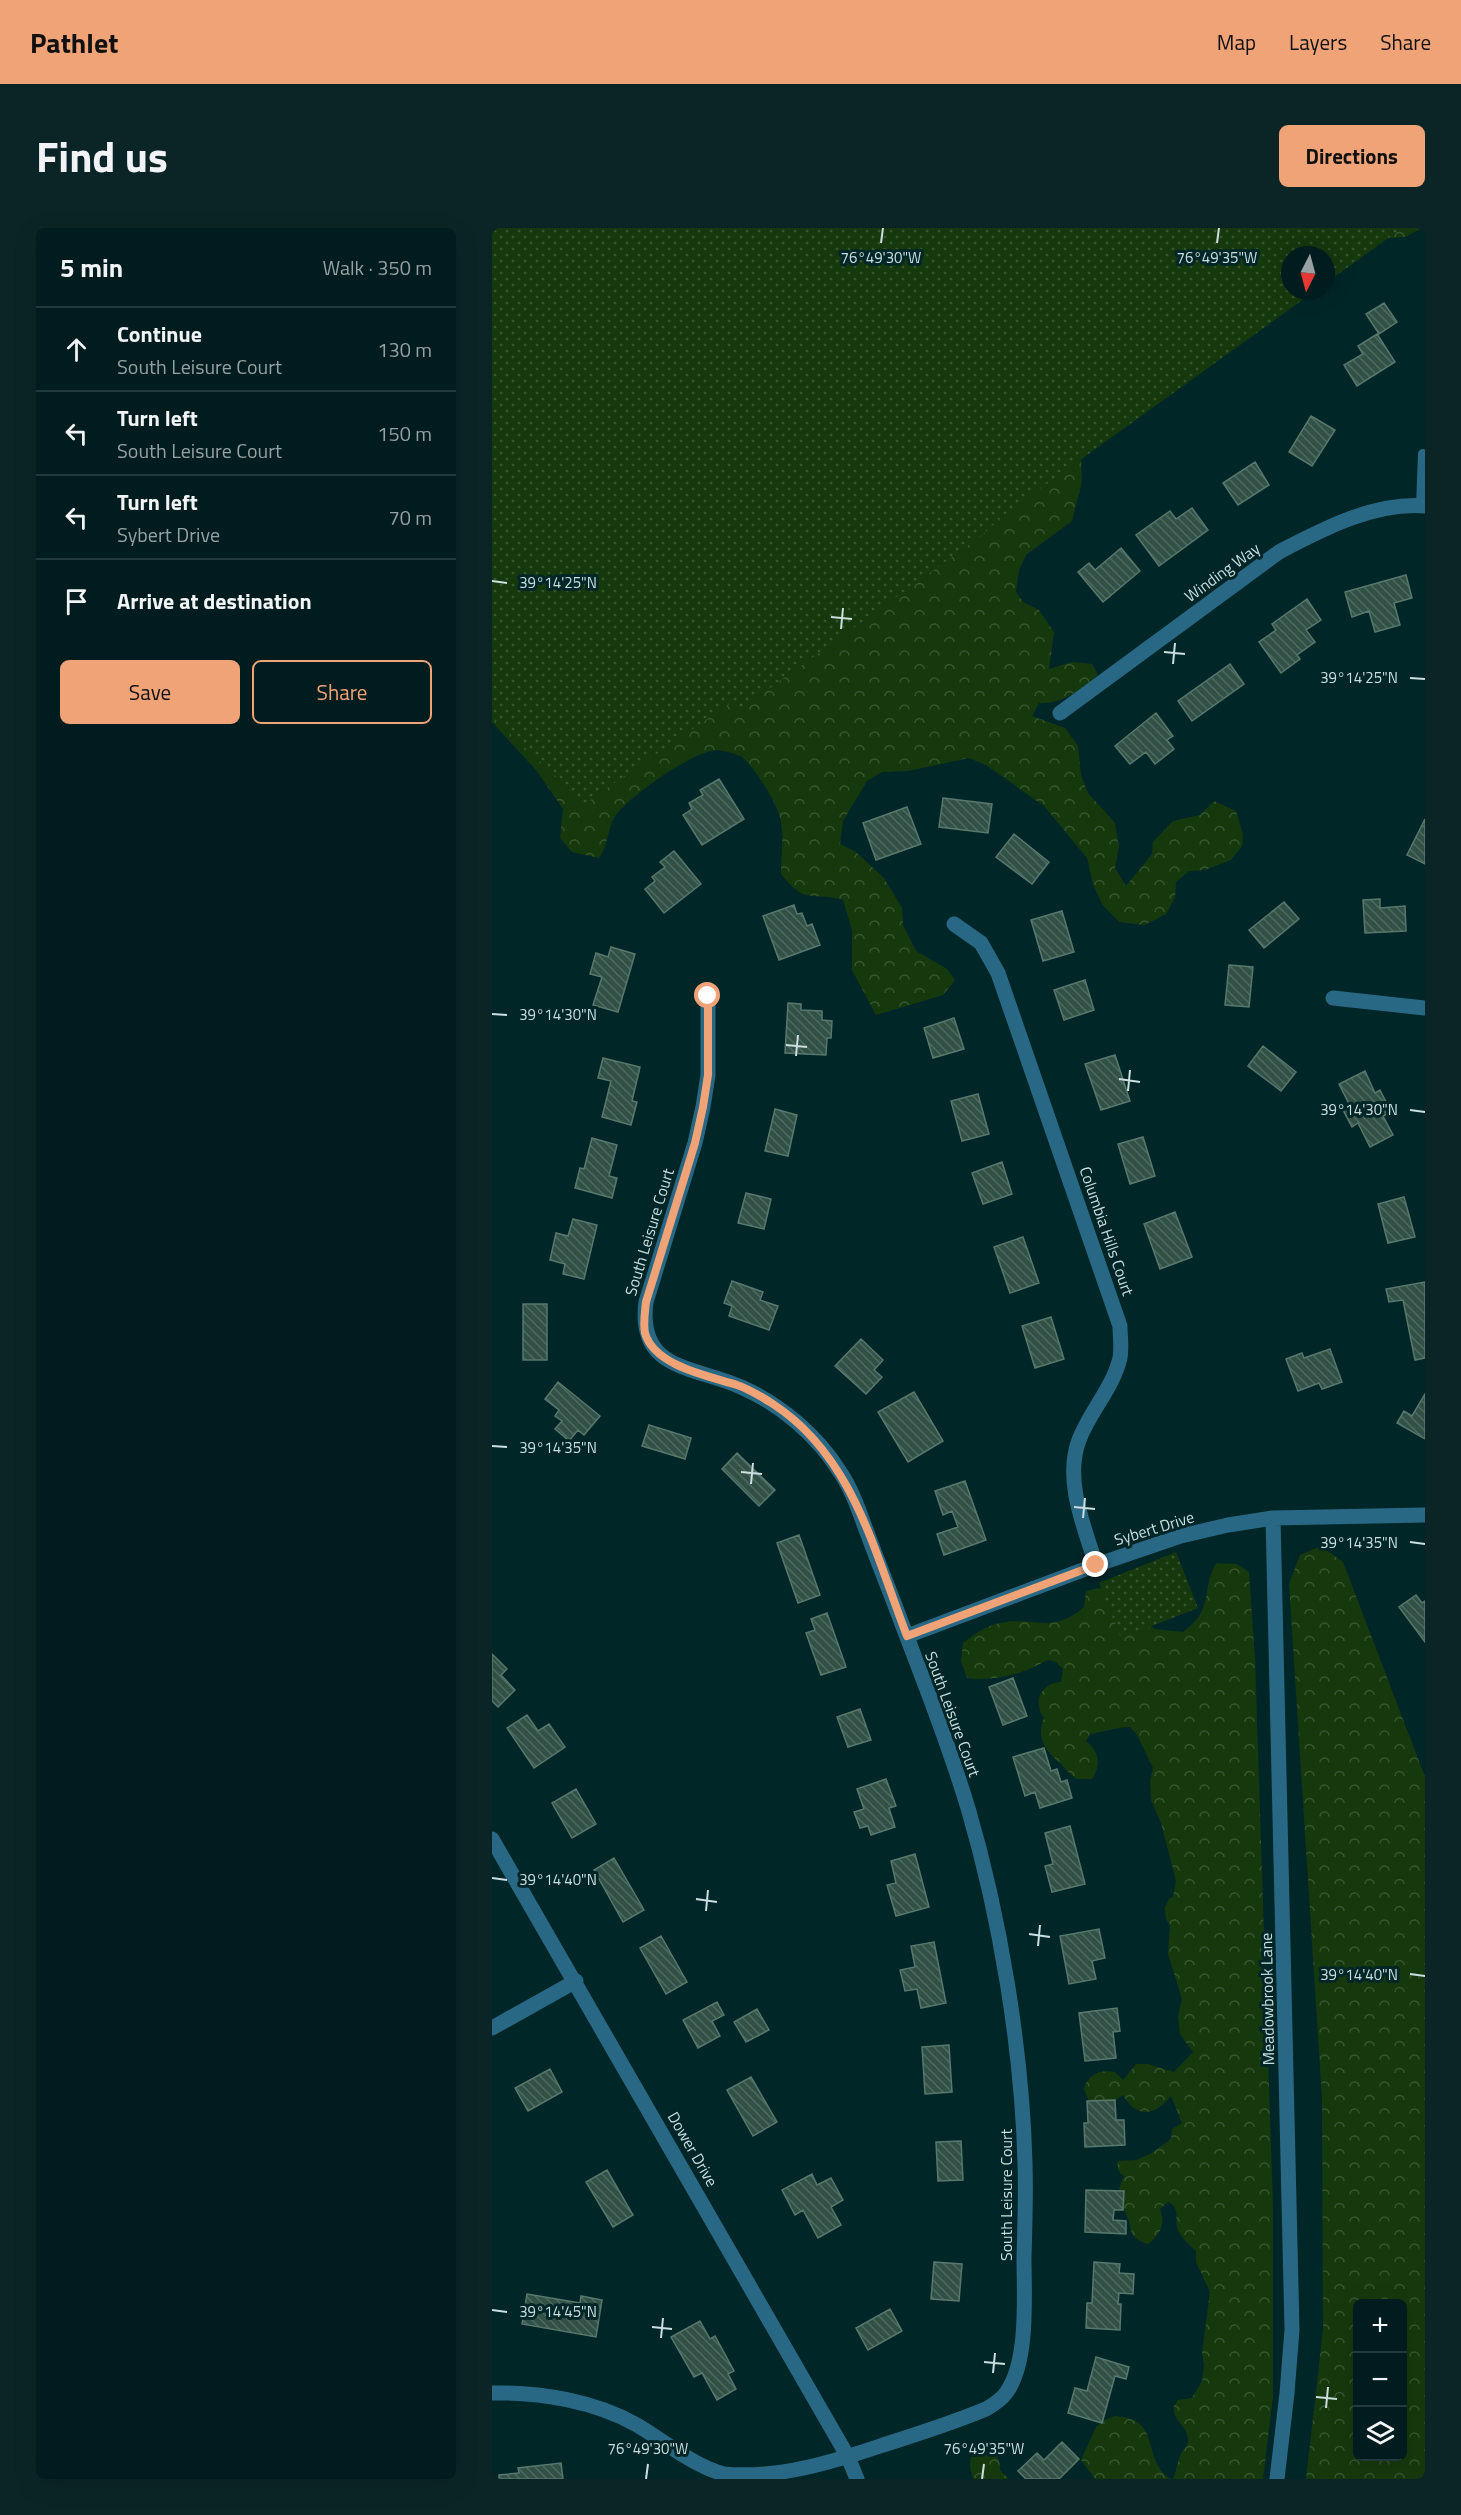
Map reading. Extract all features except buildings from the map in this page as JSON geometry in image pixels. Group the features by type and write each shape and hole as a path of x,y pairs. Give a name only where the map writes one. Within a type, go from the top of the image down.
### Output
{"street":[{"name":"Winding Way","path":"1060,713 1279,552 1313,534 1344,522 1389,508 1423,506"},
{"name":"Columbia Hills Court","path":"954,924 981,943 998,973 1120,1326 1120,1356 1110,1383 1079,1441 1074,1470 1077,1505 1096,1565"},
{"name":"South Leisure Court","path":"492,2394 552,2397 606,2411 635,2424 703,2465 723,2473 767,2477 796,2473 848,2457 986,2409 1004,2396 1013,2382 1019,2358 1023,2316 1025,2164 1020,2079 1007,1991 982,1862 967,1806 907,1636 854,1497 824,1449 801,1426 773,1404 740,1386 670,1362 652,1346 645,1334 646,1302 695,1143 703,1107 708,1075 708,996"},
{"path":"1333,998 1425,1008"},
{"name":"Sybert Drive","path":"907,1636 1096,1565 1182,1536 1273,1518 1425,1515"},
{"name":"Meadowbrook Lane","path":"1273,1518 1292,2330 1277,2479"},
{"name":"Dower Drive","path":"492,1839 576,1981 848,2457 857,2479"},
{"path":"492,2028 576,1981"}],"lane":[{"path":"1423,454 1423,506"}],"green space":[{"path":"492,228 1422,228 1405,237 1361,241 1335,251 1335,246 1281,246 1281,298 1081,455 1082,482 1072,521 1026,555 1019,570 1016,592 1023,602 1039,610 1054,632 1049,669 1072,662 1092,664 1098,675 1078,691 1063,699 1039,703 1032,716 1065,728 1078,746 1081,776 1088,793 1115,823 1119,847 1115,868 1126,886 1152,854 1153,842 1173,821 1200,815 1214,801 1236,811 1243,834 1242,846 1231,860 1205,870 1189,871 1176,882 1175,898 1166,914 1145,925 1119,922 1102,904 1093,884 1087,858 1044,806 986,765 969,758 908,771 882,772 867,781 843,821 840,844 856,852 884,878 902,908 903,925 916,951 947,969 955,980 943,995 876,1015 852,970 852,930 843,900 803,894 781,874 782,836 779,814 764,784 740,756 716,750 706,752 680,765 639,793 620,810 612,821 605,847 599,858 572,852 560,838 563,809 536,770 492,722"},
{"path":"492,228 1402,228 1335,276 1335,246 1281,246 1281,300 1302,300 1005,514 981,536 741,709 735,700 591,799 588,807 492,716"},
{"path":"1321,1546 1343,1562 1425,1777 1425,2479 1306,2479 1323,2330 1322,2098 1289,1584 1300,1555"},
{"path":"1176,1552 1198,1608 1121,1638 1099,1583"},
{"path":"1216,1563 1237,1564 1249,1572 1255,1659 1273,2208 1273,2396 1263,2479 1173,2479 1180,2455 1188,2441 1186,2430 1175,2416 1174,2406 1178,2400 1192,2398 1202,2381 1204,2365 1202,2353 1210,2292 1196,2262 1196,2251 1179,2232 1175,2208 1168,2202 1160,2209 1162,2224 1156,2237 1148,2244 1133,2236 1119,2196 1124,2176 1119,2171 1118,2161 1136,2160 1150,2154 1171,2139 1172,2129 1182,2123 1171,2096 1159,2108 1146,2112 1134,2108 1123,2095 1112,2103 1090,2104 1084,2089 1092,2076 1104,2071 1115,2072 1123,2080 1136,2064 1148,2064 1174,2072 1193,2052 1180,2034 1178,2016 1182,1999 1168,1954 1170,1925 1166,1919 1165,1907 1169,1899 1173,1897 1176,1881 1161,1823 1151,1800 1150,1781 1153,1768 1137,1735 1130,1727 1120,1728 1090,1734 1086,1741 1096,1754 1097,1768 1092,1779 1077,1779 1046,1748 1041,1732 1044,1718 1039,1706 1040,1694 1048,1686 1061,1682 1063,1669 1056,1662 1047,1660 1008,1676 977,1679 967,1678 961,1661 963,1643 985,1628 1013,1621 1053,1623 1062,1620 1084,1607 1086,1591 1099,1588 1114,1596 1155,1629 1183,1632 1193,1623 1203,1608"},
{"path":"1115,2416 1140,2424 1146,2432 1156,2462 1171,2479 1095,2479 1081,2460 1096,2427"},
{"path":"984,2447 996,2456 1000,2470 1009,2479 973,2479 970,2468 972,2455"}],"route":[{"path":"708,996 708,1075 703,1107 695,1143 646,1302 645,1334 652,1346 670,1362 740,1386 773,1404 801,1426 824,1449 854,1497 907,1636 1096,1565"}]}
